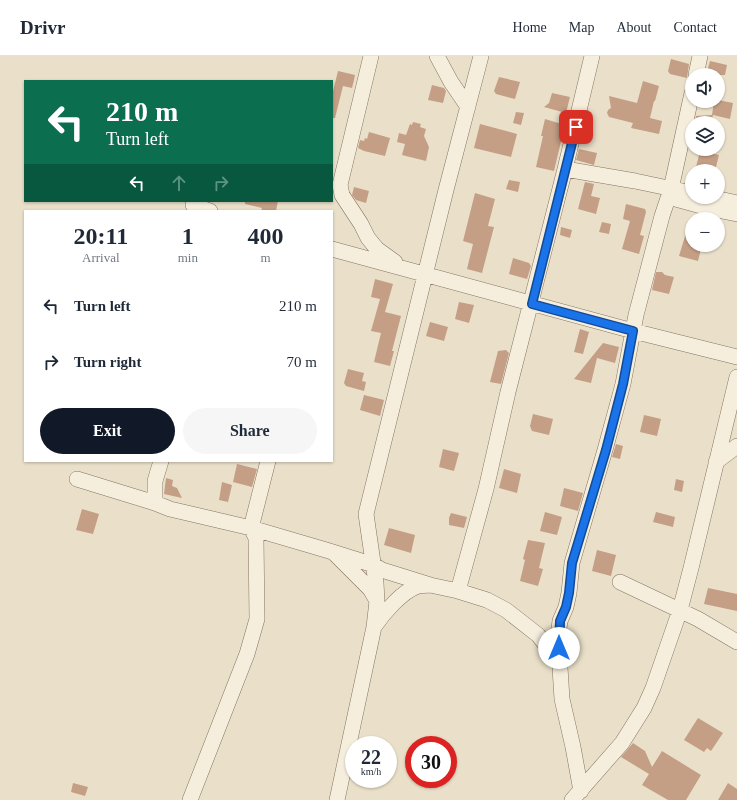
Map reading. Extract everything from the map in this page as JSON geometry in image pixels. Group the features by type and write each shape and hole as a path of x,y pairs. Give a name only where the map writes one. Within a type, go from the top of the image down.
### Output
{"street":[{"path":"371,56 340,185 342,195 361,224 368,238 377,248 404,268"},
{"path":"437,56 451,82 468,107"},
{"path":"337,800 374,627 377,601 374,565 366,514 481,56"},
{"path":"458,591 486,489 508,392 532,304 547,236 566,169 592,56"},
{"path":"697,68 700,56"},
{"path":"576,795 573,747 562,699 558,636 560,621 566,607 569,593 572,563 606,450 623,384 633,331 662,216 670,193 689,108"},
{"path":"566,169 619,178 670,193 712,209 737,214"},
{"path":"670,193 685,193"},
{"path":"725,200 737,203"},
{"path":"193,205 207,210"},
{"path":"333,249 633,331 737,357"},
{"path":"576,795 622,743 644,708 653,688 680,610 699,507 716,462 737,377"},
{"path":"716,462 737,446"},
{"path":"155,503 155,481 161,462"},
{"path":"190,800 230,701 247,654 257,619 256,538 250,528 268,462"},
{"path":"77,479 155,503 170,510 250,528 374,565 382,570 430,586 458,591 487,600 506,610 538,635 552,653 560,660"},
{"path":"332,552 370,589 377,601"},
{"path":"620,582 698,619 737,642"},
{"path":"374,627 383,615 403,596 417,586 430,586"},
{"path":"197,800 203,784 214,764 223,740 230,701"}],"building":[{"path":"671,59 689,64 688,68 685,68 685,78 670,74 668,71"},
{"path":"710,61 727,65 725,75 725,68 708,68"},
{"path":"338,71 355,75 352,88 343,86 335,118 333,118 333,91"},
{"path":"499,77 520,82 515,99 496,94 494,91"},
{"path":"643,81 659,86 650,118 662,121 659,134 631,128 633,123 609,117 607,113 611,108 609,96 637,103"},
{"path":"432,85 444,88 446,91 443,103 428,100"},
{"path":"552,93 570,97 566,113 544,107 549,103"},
{"path":"725,101 733,103 730,119 725,118 725,116 696,116 712,115 713,108 725,108"},
{"path":"516,112 524,113 521,125 513,123"},
{"path":"545,119 565,125 554,171 536,167"},
{"path":"413,122 421,124 420,127 426,129 424,136 429,147 426,161 402,155 405,144 397,142 399,133 406,135 410,124 412,125"},
{"path":"480,124 517,134 511,157 474,148"},
{"path":"369,132 390,138 385,156 358,148 360,140 364,141 365,138 367,139"},
{"path":"579,149 597,153 594,165 576,160"},
{"path":"699,156 719,156 717,164 697,164"},
{"path":"509,180 520,182 518,192 506,189"},
{"path":"585,182 594,184 591,196 600,198 596,214 578,209"},
{"path":"354,187 369,191 366,203 356,200 352,195"},
{"path":"475,193 495,199 488,226 494,227 482,273 467,269 473,244 463,241"},
{"path":"245,202 278,202 276,210 261,210 262,208 245,204"},
{"path":"626,204 645,209 646,212 640,235 644,236 639,254 622,249 630,221 623,219"},
{"path":"602,222 611,224 609,234 599,232"},
{"path":"561,227 572,230 570,238 560,235"},
{"path":"685,236 685,252 700,252 698,261 679,256"},
{"path":"513,258 529,263 531,266 527,279 509,274"},
{"path":"656,272 662,272 665,275 674,277 669,294 652,290"},
{"path":"375,279 393,284 385,312 401,316 392,351 394,351 390,366 374,362 381,333 371,331 380,299 371,297"},
{"path":"459,302 474,305 469,323 455,319"},
{"path":"430,322 448,327 444,341 426,336"},
{"path":"580,329 589,332 583,354 574,352"},
{"path":"603,343 619,347 615,363 597,358 591,383 574,379"},
{"path":"506,350 509,353 501,384 490,382 498,351"},
{"path":"348,369 364,373 362,381 366,382 364,391 346,386 344,383"},
{"path":"364,395 384,400 380,416 360,410"},
{"path":"533,414 553,419 549,435 532,431 530,426"},
{"path":"644,415 661,419 657,436 640,432"},
{"path":"616,444 623,446 620,459 612,457"},
{"path":"443,449 459,453 454,471 439,467"},
{"path":"237,464 257,469 252,487 233,482"},
{"path":"504,469 521,474 517,493 499,488"},
{"path":"166,478 173,480 172,486 177,488 182,498 164,494"},
{"path":"676,479 684,481 682,492 674,490"},
{"path":"222,482 232,485 228,502 219,500"},
{"path":"564,488 583,493 578,511 560,506"},
{"path":"82,509 99,514 93,534 76,530"},
{"path":"545,512 562,517 557,535 540,531"},
{"path":"656,512 675,517 673,527 653,522"},
{"path":"451,513 467,517 464,528 449,525"},
{"path":"389,528 415,535 411,553 384,545"},
{"path":"528,540 545,543 539,568 543,569 538,586 520,581 525,560 523,559"},
{"path":"597,550 616,555 611,576 592,571"},
{"path":"708,588 737,594 737,611 704,604"},
{"path":"698,718 723,733 711,751 707,748 704,752 684,740"},
{"path":"633,743 645,751 652,767 662,751 701,775 686,800 668,800 642,785 649,774 621,757"},
{"path":"73,783 88,787 85,796 71,792"},
{"path":"728,783 737,789 737,800 718,800"}],"route":[{"path":"559,648 558,636 560,621 566,607 569,593 572,563 606,450 623,384 633,331 532,304 547,236 576,127"}]}
